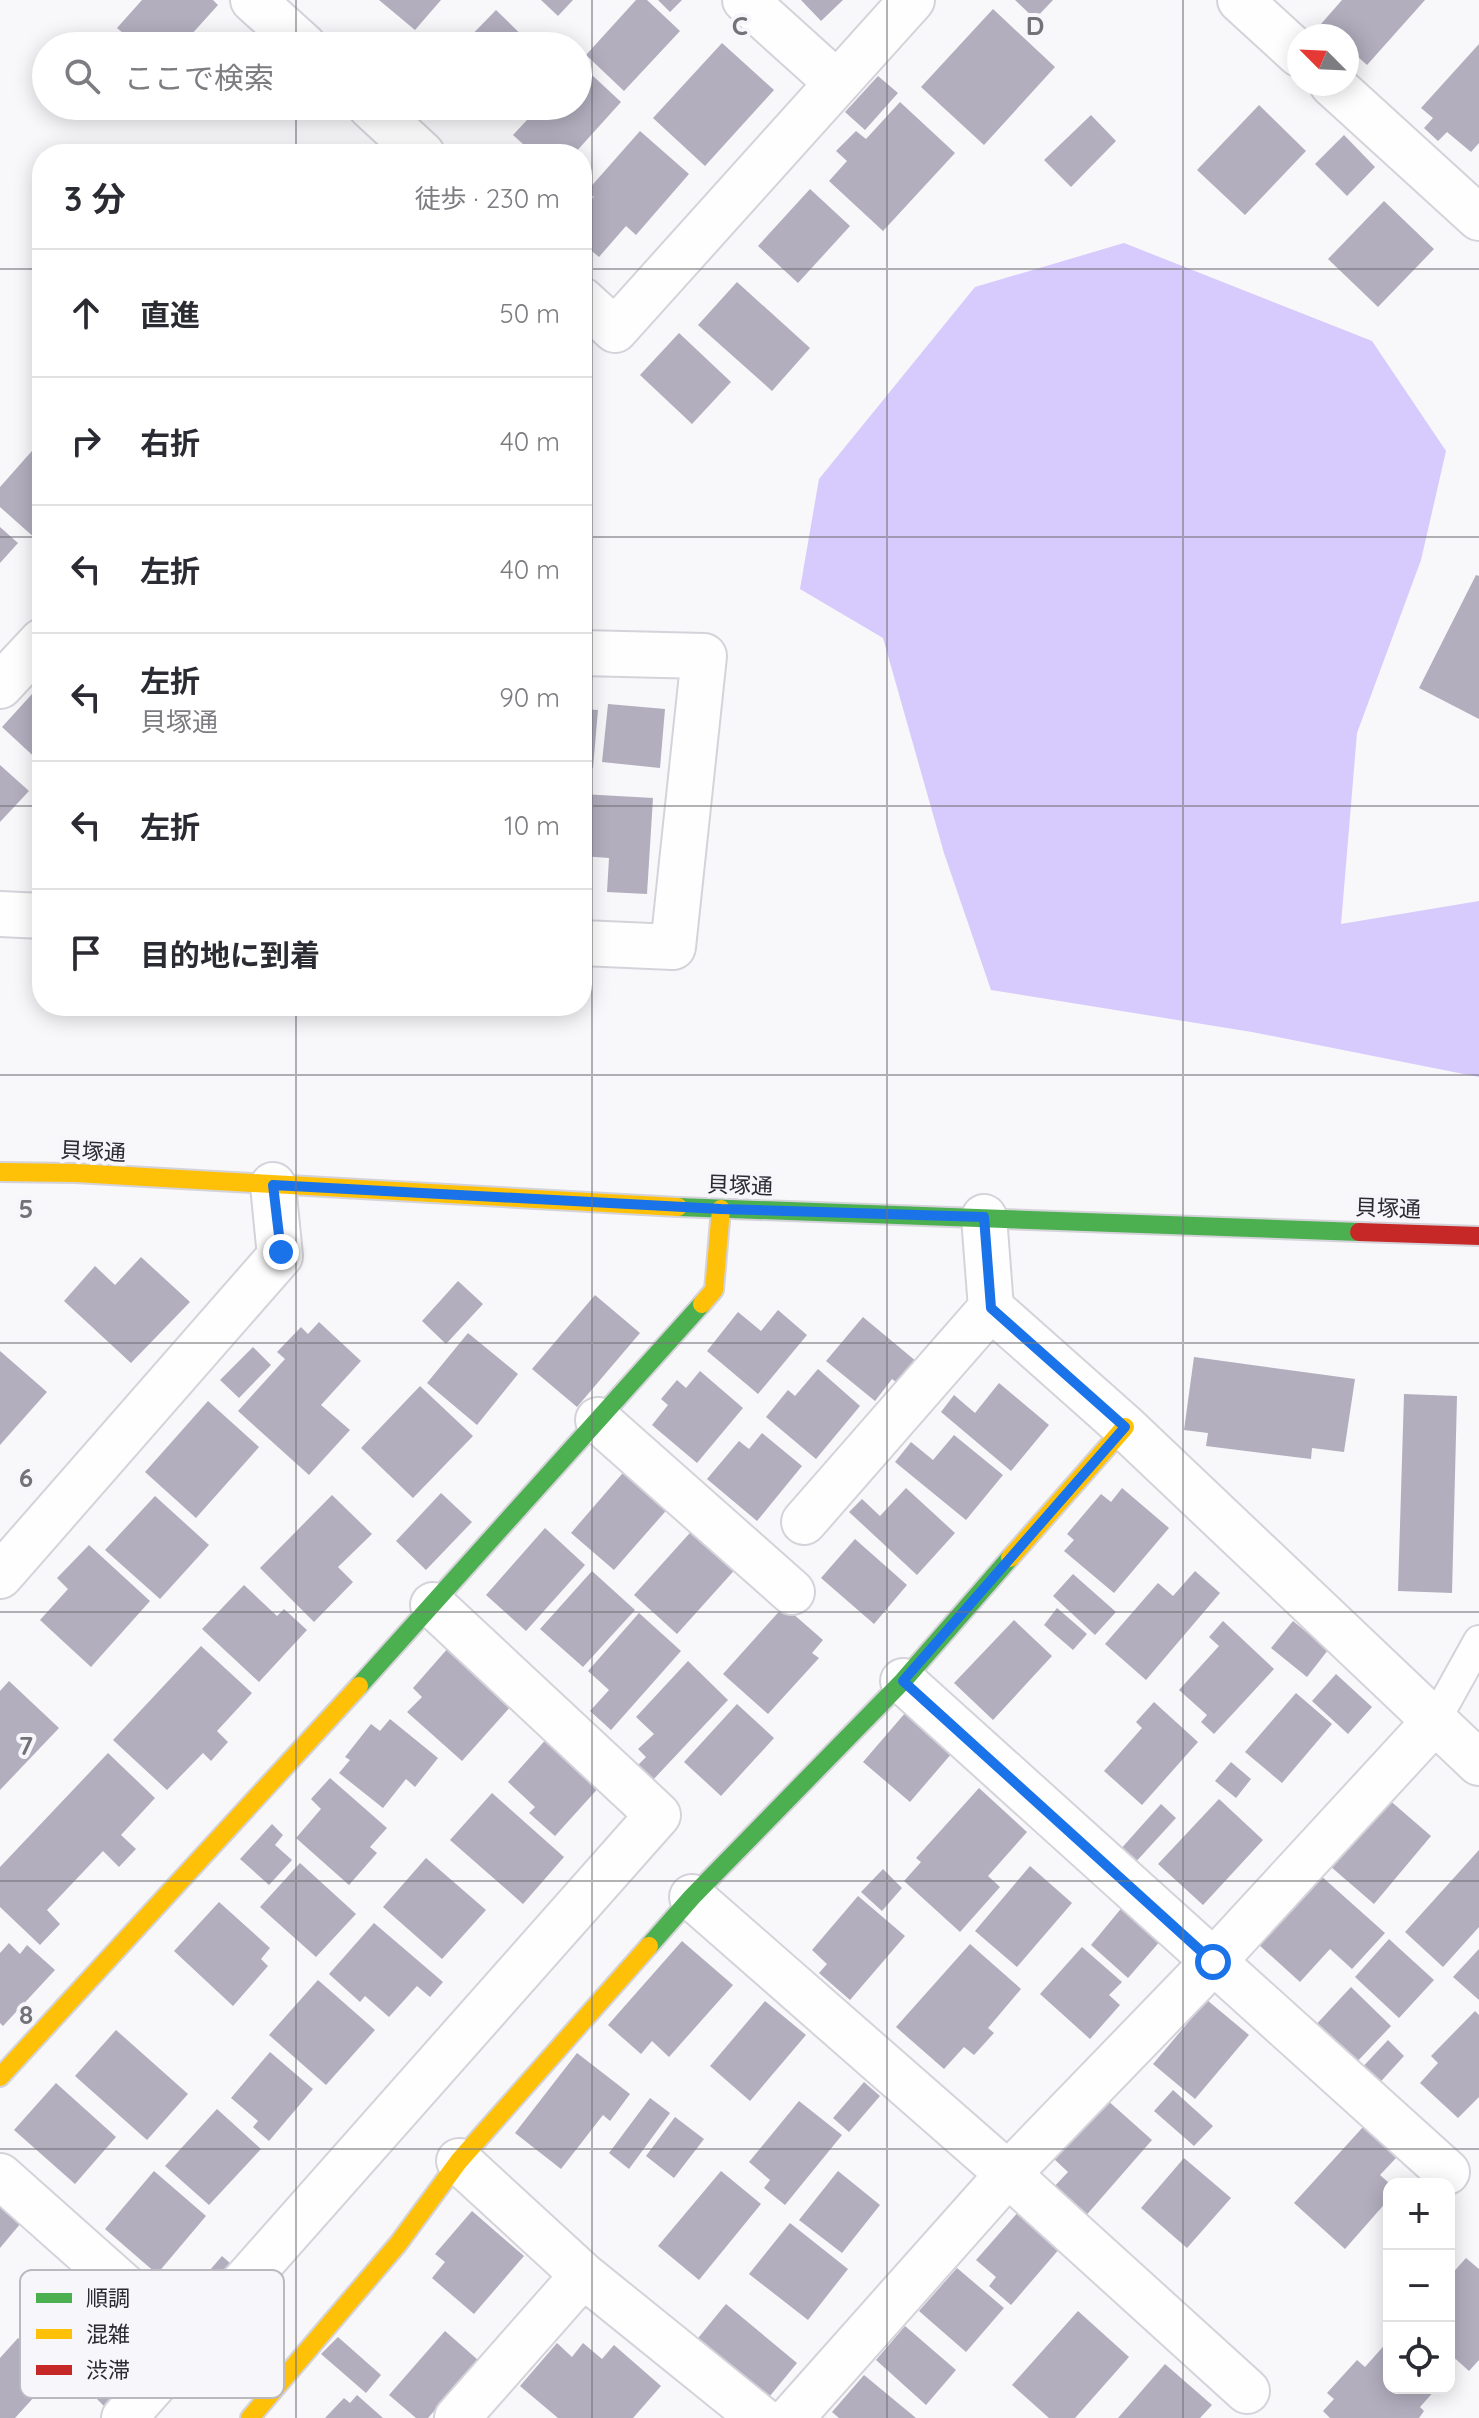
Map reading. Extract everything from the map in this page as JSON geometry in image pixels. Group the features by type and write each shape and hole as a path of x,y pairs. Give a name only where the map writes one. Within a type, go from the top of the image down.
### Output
{"street":[{"path":"253,0 288,32"},
{"path":"745,0 837,83"},
{"path":"592,309 615,330 912,0"},
{"path":"1240,0 1287,43"},
{"path":"1345,96 1479,218"},
{"path":"385,120 411,144"},
{"path":"0,686 32,652"},
{"path":"592,653 704,656 673,947 592,943"},
{"path":"0,914 32,916"},
{"name":"貝塚通","path":"0,1172 75,1173 721,1209 1479,1236"},
{"path":"0,1576 280,1256 273,1185"},
{"path":"0,2077 433,1605 714,1290 721,1209"},
{"path":"984,1217 991,1308 1125,1427 1479,1763"},
{"path":"804,1522 991,1308"},
{"path":"598,1420 792,1592"},
{"path":"284,2378 398,2244 459,2161 692,1897 903,1681 1125,1427"},
{"path":"256,2270 658,1815 433,1605"},
{"path":"903,1681 1447,2172"},
{"path":"791,2418 1008,2174 1213,1962 1434,1722"},
{"path":"692,1897 1008,2174 1247,2391"},
{"path":"459,2161 583,2275 760,2418"},
{"path":"0,2176 106,2270"},
{"path":"457,2418 583,2275"},
{"path":"124,2418 142,2398"},
{"path":"250,2418 267,2398"}],"lane":[{"path":"1434,1722 1479,1641"}],"shaded area":[{"path":"1124,243 1372,341 1446,451 1421,560 1357,733 1341,924 1479,901 1479,1077 1252,1032 991,990 944,853 883,638 800,589 819,479 975,287"}],"building":[{"path":"142,0 213,0 218,5 194,32 122,32 117,28"},
{"path":"379,0 441,0 415,30"},
{"path":"541,0 573,0 558,16"},
{"path":"636,0 647,0 680,31 624,91 592,61 592,48"},
{"path":"658,0 682,0 670,12"},
{"path":"801,0 843,0 821,21"},
{"path":"1015,0 1053,0 1035,19"},
{"path":"1342,0 1425,0 1367,65 1359,58 1359,24 1321,24"},
{"path":"993,9 1055,67 984,145 921,87"},
{"path":"496,10 519,32 475,32"},
{"path":"722,43 774,90 705,166 653,118"},
{"path":"1479,44 1479,143 1471,152 1447,132 1438,141 1424,128 1433,118 1421,108"},
{"path":"592,75 621,102 583,144 523,144 513,135 527,120 592,120"},
{"path":"878,76 898,93 865,130 845,112"},
{"path":"900,102 955,153 883,231 829,181 847,161 836,151 856,131 866,139"},
{"path":"1259,105 1306,151 1245,215 1197,170"},
{"path":"1091,115 1116,141 1071,187 1044,160"},
{"path":"640,131 689,174 636,235 626,226 599,257 592,251 592,185"},
{"path":"1344,135 1375,167 1347,196 1315,164"},
{"path":"810,189 850,226 798,283 758,246"},
{"path":"1384,201 1434,249 1378,307 1328,259"},
{"path":"737,282 810,348 772,391 698,325"},
{"path":"679,333 731,382 692,424 640,375"},
{"path":"32,451 32,535 0,507 0,487"},
{"path":"0,527 18,543 0,563"},
{"path":"1476,575 1479,576 1479,719 1419,688"},
{"path":"32,694 32,755 2,727"},
{"path":"608,704 665,709 660,768 602,762"},
{"path":"592,710 598,710 592,768"},
{"path":"0,765 29,791 0,822"},
{"path":"592,795 653,798 647,894 607,892 609,858 592,857"},
{"path":"141,1257 190,1302 131,1363 64,1301 95,1266 115,1285"},
{"path":"458,1281 483,1304 446,1344 422,1321"},
{"path":"595,1295 640,1333 577,1407 532,1369"},
{"path":"778,1310 807,1335 758,1394 707,1351 738,1312 761,1331"},
{"path":"863,1317 917,1362 899,1384 892,1379 875,1401 826,1361"},
{"path":"319,1322 361,1361 321,1405 350,1430 309,1475 238,1411 285,1359 277,1352 301,1327 308,1334"},
{"path":"468,1333 518,1374 477,1425 427,1383"},
{"path":"253,1347 271,1365 239,1398 220,1380"},
{"path":"0,1351 47,1392 0,1445"},
{"path":"1194,1357 1355,1379 1344,1452 1312,1448 1311,1459 1206,1446 1208,1433 1184,1430"},
{"path":"818,1369 860,1406 816,1459 766,1417 788,1390 795,1396"},
{"path":"700,1371 743,1408 697,1463 652,1425 668,1405 661,1399 677,1380 686,1388"},
{"path":"999,1383 1049,1425 1011,1471 941,1412 954,1395 975,1413"},
{"path":"420,1386 473,1436 413,1498 361,1448"},
{"path":"1404,1394 1457,1396 1452,1593 1398,1591"},
{"path":"208,1401 259,1447 196,1518 145,1472"},
{"path":"762,1433 802,1466 757,1521 707,1479 739,1441 749,1449"},
{"path":"954,1435 1003,1475 966,1520 895,1462 911,1442 933,1460"},
{"path":"628,1467 671,1505 614,1570 571,1533"},
{"path":"906,1488 955,1533 917,1575 849,1512 862,1499 880,1516"},
{"path":"1122,1488 1169,1528 1114,1593 1064,1551 1074,1540 1067,1534 1101,1494 1111,1502"},
{"path":"441,1493 472,1522 426,1570 396,1541"},
{"path":"332,1495 372,1534 338,1567 353,1582 314,1622 260,1568"},
{"path":"155,1496 209,1545 160,1599 105,1550"},
{"path":"697,1525 740,1564 677,1634 634,1595"},
{"path":"545,1528 585,1565 526,1631 486,1595"},
{"path":"855,1539 907,1585 874,1624 821,1578"},
{"path":"89,1545 150,1601 91,1667 40,1620 68,1589 57,1578"},
{"path":"592,1571 635,1610 583,1667 540,1629"},
{"path":"1195,1571 1220,1593 1146,1680 1105,1644 1158,1583 1173,1596"},
{"path":"1073,1574 1116,1612 1095,1635 1053,1596"},
{"path":"244,1585 277,1616 284,1609 307,1630 259,1682 202,1629"},
{"path":"784,1606 823,1640 812,1653 819,1658 768,1714 723,1674"},
{"path":"1057,1608 1087,1634 1073,1650 1044,1625"},
{"path":"639,1613 681,1651 611,1730 590,1711 609,1690 588,1671"},
{"path":"1014,1620 1052,1656 993,1720 954,1683"},
{"path":"1223,1621 1274,1669 1214,1734 1201,1722 1207,1715 1179,1690 1219,1646 1209,1637"},
{"path":"1293,1621 1328,1650 1307,1677 1271,1648"},
{"path":"201,1646 252,1693 217,1731 228,1742 211,1761 203,1753 167,1790 113,1740"},
{"path":"449,1647 513,1704 462,1761 407,1712 422,1697 413,1688"},
{"path":"688,1661 728,1700 651,1782 636,1767 646,1757 638,1749 654,1734 636,1717"},
{"path":"1336,1674 1372,1707 1348,1734 1312,1701"},
{"path":"9,1681 59,1728 0,1790 0,1691"},
{"path":"1296,1693 1332,1724 1282,1783 1245,1752"},
{"path":"1154,1702 1198,1742 1142,1805 1104,1771 1142,1728 1136,1722"},
{"path":"737,1704 774,1738 721,1796 684,1762"},
{"path":"912,1705 958,1746 910,1802 863,1762"},
{"path":"390,1719 438,1758 415,1787 406,1779 383,1808 339,1773 350,1760 345,1757 371,1724 380,1731"},
{"path":"549,1736 602,1784 555,1836 529,1813 535,1807 508,1782"},
{"path":"108,1753 155,1798 121,1835 136,1849 119,1867 103,1851 47,1910 60,1924 40,1945 0,1907 0,1867"},
{"path":"1231,1762 1251,1779 1236,1798 1215,1781"},
{"path":"330,1778 387,1828 370,1847 377,1853 349,1885 296,1838 321,1809 311,1799"},
{"path":"979,1788 1027,1832 988,1876 1000,1887 960,1932 904,1881 921,1862 916,1858"},
{"path":"492,1793 564,1857 523,1904 450,1840"},
{"path":"1387,1798 1431,1836 1374,1904 1330,1866"},
{"path":"1219,1799 1263,1840 1203,1905 1158,1864"},
{"path":"1161,1804 1176,1818 1133,1865 1119,1851"},
{"path":"272,1824 283,1835 275,1845 292,1860 269,1885 240,1859"},
{"path":"1479,1850 1479,1927 1443,1967 1405,1932"},
{"path":"426,1858 486,1910 442,1959 383,1907"},
{"path":"300,1863 356,1914 316,1957 260,1907"},
{"path":"1030,1866 1072,1903 1017,1967 975,1931"},
{"path":"883,1869 902,1888 882,1911 861,1892"},
{"path":"1320,1875 1385,1933 1352,1969 1330,1949 1300,1982 1258,1944"},
{"path":"858,1896 905,1936 850,2000 819,1973 827,1964 812,1950"},
{"path":"219,1902 270,1948 261,1959 268,1966 233,2006 174,1951"},
{"path":"1124,1905 1162,1939 1128,1978 1091,1945"},
{"path":"374,1923 443,1982 430,1997 417,1986 389,2017 365,1996 360,2002 329,1974"},
{"path":"1389,1939 1434,1980 1399,2018 1355,1977"},
{"path":"682,1941 733,1985 669,2057 652,2041 641,2054 608,2025"},
{"path":"9,1943 20,1954 27,1945 55,1970 3,2026 0,2023 0,1953"},
{"path":"970,1944 1021,1989 988,2028 994,2033 974,2055 964,2047 944,2069 896,2027"},
{"path":"1082,1947 1122,1982 1109,1995 1120,2005 1090,2039 1040,1994"},
{"path":"1479,1949 1479,2000 1453,1977"},
{"path":"318,1980 375,2030 326,2085 269,2035"},
{"path":"1351,1987 1391,2026 1352,2067 1312,2029"},
{"path":"1207,2000 1249,2035 1195,2099 1153,2064"},
{"path":"765,2001 806,2035 750,2101 710,2066"},
{"path":"1475,2011 1479,2015 1479,2097 1458,2118 1420,2083 1438,2063 1431,2056"},
{"path":"116,2030 188,2094 147,2140 75,2076"},
{"path":"1388,2040 1404,2056 1374,2089 1356,2074"},
{"path":"270,2052 313,2089 269,2141 253,2127 258,2121 231,2098"},
{"path":"577,2053 630,2094 610,2121 603,2115 561,2169 515,2133"},
{"path":"864,2082 880,2096 849,2132 833,2118"},
{"path":"56,2083 116,2137 75,2184 14,2130"},
{"path":"1173,2090 1213,2126 1194,2146 1154,2111"},
{"path":"650,2098 670,2113 629,2169 609,2153"},
{"path":"1106,2099 1152,2140 1083,2219 1051,2190 1068,2172 1053,2158"},
{"path":"799,2101 842,2135 785,2205 764,2188 770,2180 749,2162"},
{"path":"217,2109 261,2149 209,2205 165,2166"},
{"path":"675,2117 704,2139 674,2178 646,2156"},
{"path":"1363,2127 1396,2158 1380,2175 1383,2178 1383,2206 1345,2249 1294,2203"},
{"path":"1184,2158 1231,2198 1187,2248 1141,2208"},
{"path":"154,2171 206,2216 160,2270 152,2270 105,2229"},
{"path":"721,2171 761,2204 699,2280 658,2246"},
{"path":"838,2171 880,2205 842,2253 799,2220"},
{"path":"0,2204 21,2223 0,2248"},
{"path":"472,2211 524,2256 474,2314 432,2278 445,2262 435,2254"},
{"path":"1019,2211 1061,2247 1011,2305 989,2286 996,2277 976,2260"},
{"path":"790,2223 848,2269 808,2320 749,2274"},
{"path":"222,2256 238,2270 210,2270"},
{"path":"1466,2258 1479,2269 1479,2360 1469,2371 1455,2358 1455,2270"},
{"path":"957,2268 1004,2308 966,2352 919,2311"},
{"path":"726,2304 797,2363 765,2402 694,2343"},
{"path":"1078,2311 1129,2357 1075,2418 1049,2418 1012,2385"},
{"path":"905,2326 956,2370 926,2405 876,2360"},
{"path":"445,2331 478,2360 428,2418 416,2418 389,2395"},
{"path":"338,2337 381,2375 366,2393 321,2354"},
{"path":"18,2338 20,2340 20,2398 33,2398 15,2418 0,2418 0,2358"},
{"path":"557,2343 572,2357 583,2343 602,2359 614,2345 661,2386 633,2418 558,2418 520,2386"},
{"path":"1383,2347 1383,2394 1432,2394 1420,2407 1424,2411 1419,2418 1330,2418 1323,2411 1334,2399 1327,2393 1357,2360 1365,2367"},
{"path":"1165,2364 1212,2405 1200,2418 1118,2418"},
{"path":"864,2375 916,2418 839,2418 832,2412"},
{"path":"357,2395 383,2418 325,2418 344,2398 350,2403"},
{"path":"98,2398 123,2398 110,2412"}],"traffic: fast":[{"path":"678,1207 1359,1232"},
{"path":"359,1686 702,1304"},
{"path":"649,1946 692,1897 903,1681 1010,1558"}],"traffic: slow":[{"path":"0,1172 75,1173 678,1207"},
{"path":"702,1304 714,1290 721,1209"},
{"path":"1010,1558 1125,1427"},
{"path":"0,2077 359,1686"},
{"path":"284,2378 398,2244 459,2161 649,1946"},
{"path":"250,2418 267,2398"}],"traffic: jam":[{"path":"1359,1232 1479,1236"}],"route":[{"path":"281,1252 273,1185 721,1209 984,1217 991,1308 1125,1427 903,1681 1213,1962"}]}
